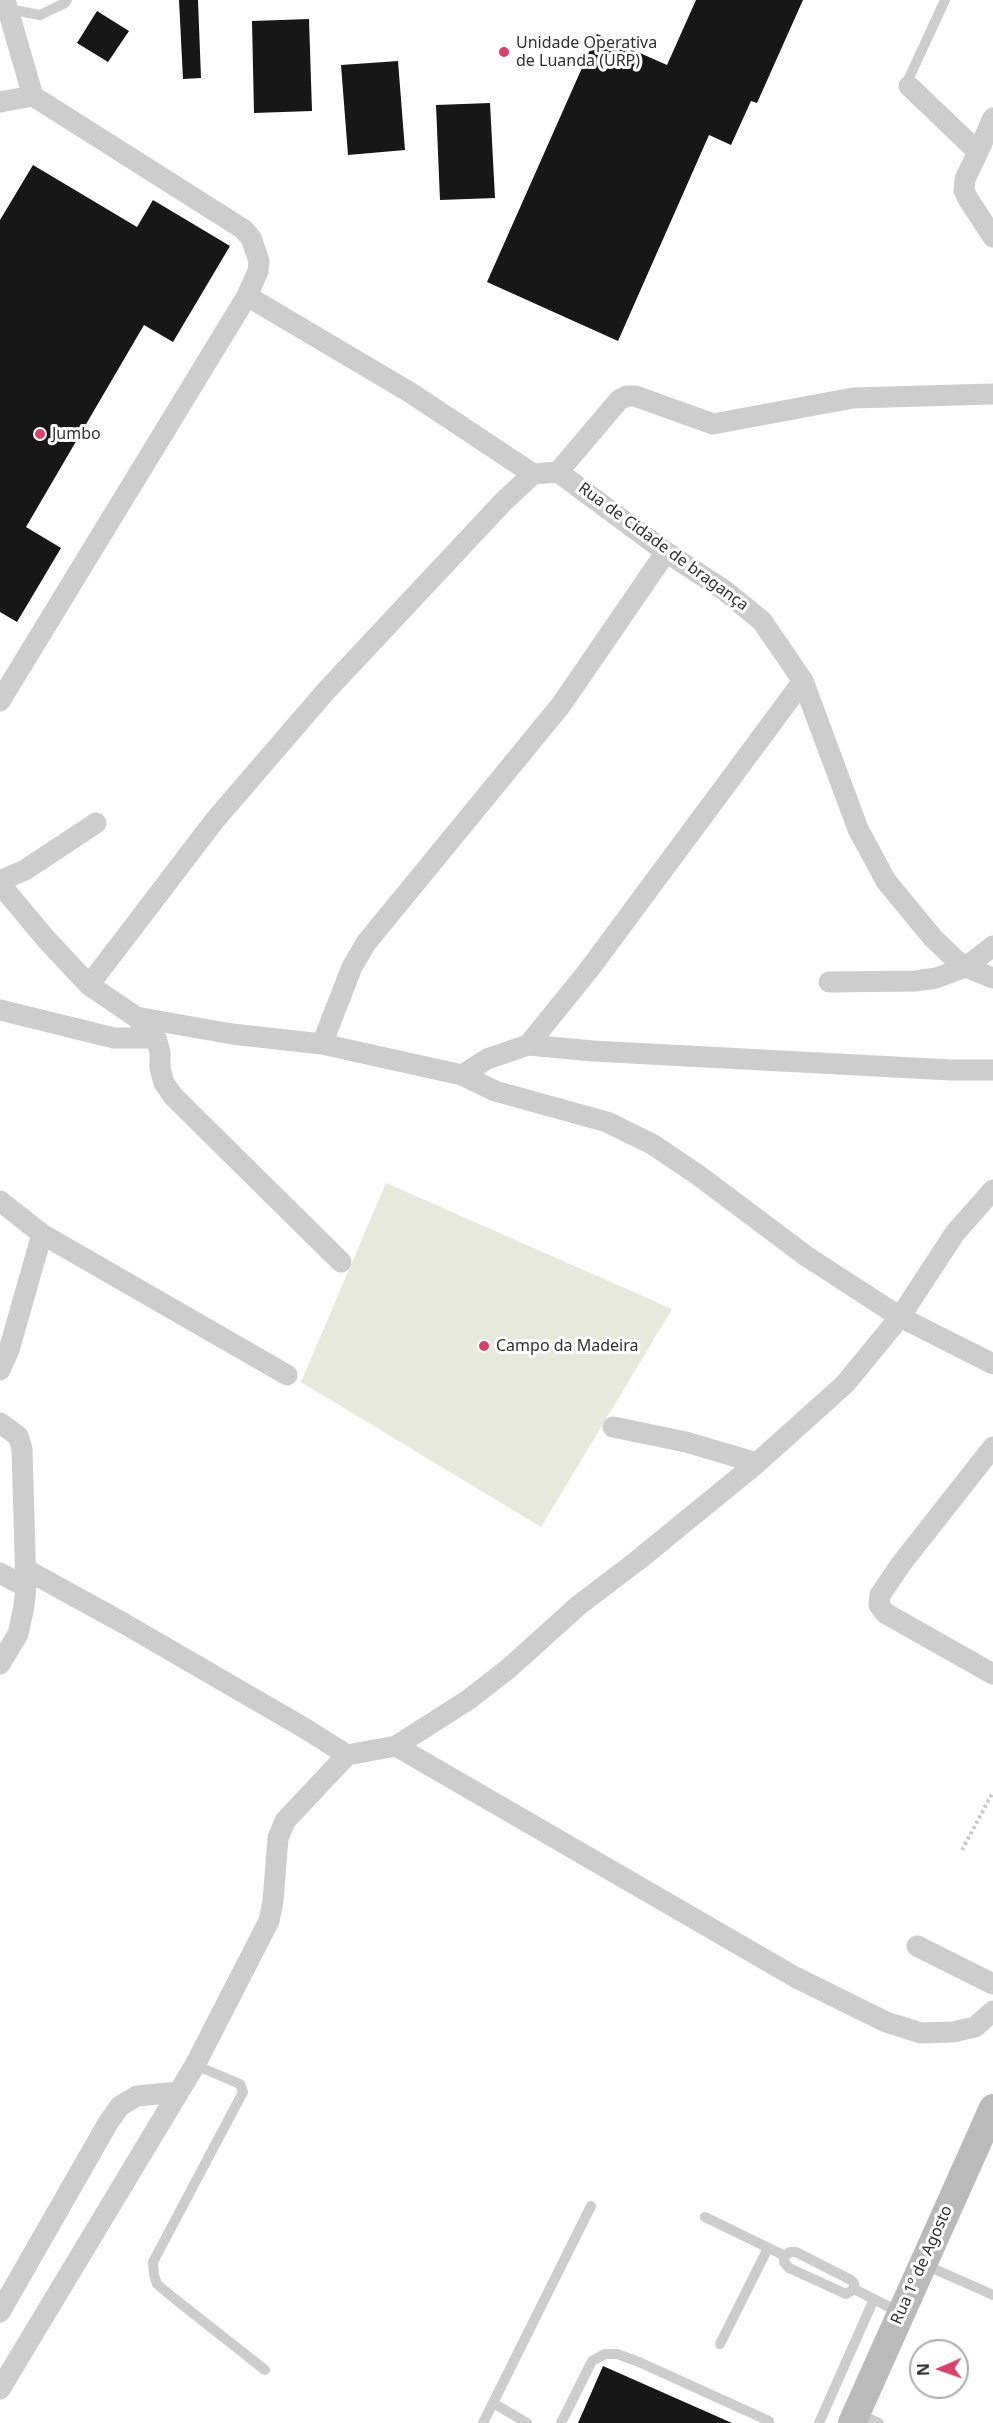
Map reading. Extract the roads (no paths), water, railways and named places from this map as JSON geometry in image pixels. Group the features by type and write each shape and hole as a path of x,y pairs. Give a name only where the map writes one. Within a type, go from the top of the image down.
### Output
{"main road":[{"name":"Rua 1º de Agosto","path":"863,2420 901,2313 993,2108"}],"street":[{"path":"0,701 246,296 258,271 259,261 252,238 243,229 33,96 7,5"},
{"path":"909,86 978,152"},
{"path":"0,102 33,96"},
{"path":"993,118 965,179 964,190 993,237"},
{"path":"246,296 411,393 533,474 558,472 619,400 627,396 651,401 713,424 853,398 993,394"},
{"name":"Rua de Cidade de bragança","path":"558,472 666,552 751,610 778,642 803,681 858,829 886,881 933,938 966,967 993,978"},
{"path":"88,985 215,820 326,691 504,501 533,474"},
{"path":"322,1044 352,967 366,943 561,705 666,552"},
{"path":"528,1046 588,971 803,681"},
{"path":"96,823 35,864 0,883 88,985 136,1017 156,1038 164,1083 173,1096 341,1262"},
{"path":"829,982 915,981 936,978 966,967 993,946"},
{"path":"0,1010 114,1038 156,1038"},
{"path":"136,1017 212,1031 322,1044 462,1075 495,1090 607,1122 652,1144 699,1175 806,1256 900,1317 993,1364"},
{"path":"462,1075 487,1059 506,1051 528,1046 951,1070 993,1070"},
{"path":"0,2389 195,2065 269,1921 273,1901 278,1838 285,1821 347,1755 396,1746 468,1700 508,1669 579,1605 637,1562 757,1463 845,1384 900,1317 955,1233 993,1190"},
{"path":"0,1201 42,1234 287,1375"},
{"path":"0,1370 9,1350 42,1234"},
{"path":"0,1423 18,1436 22,1449 26,1578 24,1606 18,1634 0,1664"},
{"path":"613,1427 686,1442 757,1463"},
{"path":"993,1447 901,1564 880,1595 879,1605 885,1613 993,1674"},
{"path":"0,1573 26,1578 246,1694 347,1755"},
{"path":"396,1746 795,1977 886,2022 921,2033 953,2032 975,2027 993,2011"},
{"path":"917,1946 993,1984"},
{"path":"0,2312 108,2123 120,2106 136,2096 179,2092"}],"lane":[{"path":"7,5 40,15 67,0"},
{"path":"909,86 909,78 945,0"},
{"path":"195,2065 240,2084 243,2092 153,2262 154,2275 157,2283 163,2289 265,2370"},
{"path":"483,2423 591,2206"},
{"path":"705,2217 785,2256"},
{"path":"720,2344 768,2248"},
{"path":"790,2252 805,2257 851,2280 854,2283 854,2289 846,2294 789,2268 784,2262 785,2256 790,2252"},
{"path":"923,2263 993,2295"},
{"path":"854,2289 901,2313"},
{"path":"819,2423 874,2299"},
{"path":"561,2423 592,2361 605,2354 617,2354 639,2362 769,2423"},
{"path":"493,2403 527,2423"}],"place":[{"name":"Unidade Operativa de Luanda (URP)","path":"504,52"},
{"name":"Jumbo","path":"40,434"},
{"name":"Campo da Madeira","path":"484,1346"}]}
